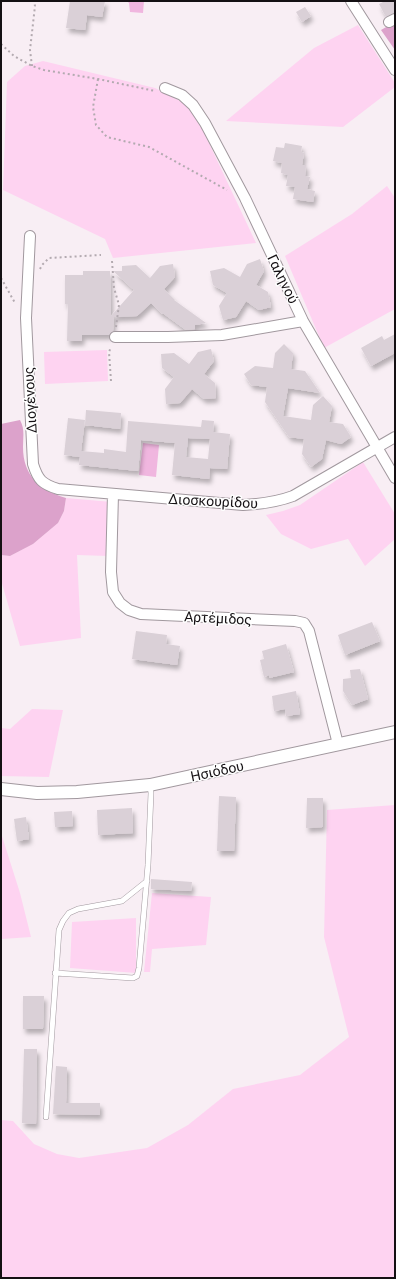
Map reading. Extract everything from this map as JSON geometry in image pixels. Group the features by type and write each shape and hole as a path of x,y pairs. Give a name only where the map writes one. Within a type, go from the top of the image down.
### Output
{"street":[{"path":"351,1 395,70"},
{"name":"Γαληνού","path":"165,88 182,95 193,105 205,123 245,198 303,321 395,478"},
{"name":"Διογένους","path":"30,236 26,318 33,464 41,481"},
{"path":"115,337 222,335 303,321"},
{"name":"Διοσκουρίδου","path":"41,481 48,486 58,489 243,504 267,503 293,496 395,437"},
{"name":"Αρτέμιδος","path":"113,494 110,572 113,592 120,603 129,610 141,614 295,621 304,624 309,631 338,744"},
{"name":"Ησιόδου","path":"1,790 37,793 76,792 150,785 395,732"}],"lane":[{"path":"55,973 133,978 137,976 139,968 146,881 151,793 150,785"},
{"path":"46,1117 55,973 59,930 63,920 70,913 78,909 122,900 146,881"}],"path":[{"path":"32,66 30,50 35,6 34,1"},
{"path":"1,44 14,56 32,66 44,70 98,79 156,92 165,88"},
{"path":"98,79 92,107 96,125 107,137 149,147 245,198"},
{"path":"40,271 42,265 49,258 102,255"},
{"path":"110,381 109,352 115,337 118,305 114,288 112,261"},
{"path":"1,278 13,300 26,318"}],"shaded area":[{"path":"127,1 144,1 143,13 130,12 129,3"},
{"path":"395,22 395,50 381,30"},
{"path":"358,25 395,83 395,87 343,127 226,121 314,48"},
{"path":"43,61 155,88 192,107 256,243 113,258 105,239 3,190 7,82 25,66"},
{"path":"387,186 395,198 395,309 324,348 285,256 352,214"},
{"path":"107,350 108,381 45,384 44,352"},
{"path":"20,420 23,430 24,457 30,474 48,491 66,498 64,511 58,523 33,544 10,556 1,555 1,424"},
{"path":"143,443 159,445 156,477 139,475"},
{"path":"363,462 395,514 395,539 365,566 348,539 311,549 281,534 266,515 300,505"},
{"path":"66,498 112,502 108,556 77,555 81,638 20,646 1,580 1,555 10,556 33,544 58,523 64,511"},
{"path":"32,709 63,710 49,777 1,776 1,728 10,729"},
{"path":"395,805 395,1278 1,1278 1,1120 13,1121 34,1144 57,1154 79,1158 147,1148 188,1125 233,1089 300,1075 349,1037 324,937 327,810"},
{"path":"1,833 20,893 31,937 2,939 1,936"},
{"path":"152,893 211,897 206,945 152,949 150,972 144,972"},
{"path":"136,918 136,973 70,968 72,922"}],"building":[{"path":"70,1 105,1 102,17 87,15 85,30 66,28"},
{"path":"385,1 395,1 395,12 386,17 379,4"},
{"path":"305,7 311,16 302,22 296,12"},
{"path":"285,143 302,146 301,152 304,153 302,165 306,165 305,176 310,177 307,189 315,191 313,202 293,199 295,187 286,186 288,175 281,173 282,163 273,161 276,147 284,148"},
{"path":"260,259 264,271 256,285 268,292 271,307 259,310 246,301 236,317 223,320 219,306 227,293 213,285 210,271 224,268 240,277 247,264"},
{"path":"173,264 175,277 164,289 174,300 206,323 195,325 195,329 186,330 162,314 151,303 137,316 114,317 113,331 109,335 82,335 82,341 67,341 68,304 65,304 65,275 83,275 83,271 110,271 111,316 134,290 113,271 122,271 122,266 136,265 150,278 160,266"},
{"path":"395,334 395,353 371,366 361,348 382,336 384,340"},
{"path":"284,344 293,353 291,369 305,371 320,393 288,388 283,416 311,420 313,405 323,396 332,406 329,422 343,424 351,437 341,444 326,440 322,459 311,467 302,454 304,439 289,437 265,402 267,387 251,385 244,374 255,366 273,368 275,353"},
{"path":"211,349 214,361 204,374 215,383 216,398 204,399 192,389 180,403 166,404 165,389 174,377 162,368 161,354 174,353 189,364 198,352"},
{"path":"86,410 121,413 120,429 85,425"},
{"path":"68,418 85,420 81,451 104,453 104,449 126,452 128,421 201,427 202,420 214,421 213,432 230,434 227,469 210,468 209,479 172,475 175,443 141,440 138,471 79,465 80,457 64,455","holes":["188,438 210,439 208,459 186,457"]},
{"path":"372,622 380,641 345,655 338,635"},
{"path":"136,631 167,635 166,644 180,646 177,665 132,659"},
{"path":"286,644 294,672 269,678 269,675 264,677 260,660 264,659 262,651"},
{"path":"360,669 368,699 352,705 343,691 343,679 351,678 350,670"},
{"path":"296,691 300,714 286,716 285,709 274,711 272,696"},
{"path":"219,796 236,797 234,851 217,851"},
{"path":"307,798 323,798 323,827 306,828"},
{"path":"132,808 133,833 98,835 97,810"},
{"path":"72,811 73,826 55,827 54,812"},
{"path":"26,817 29,839 17,841 14,819"},
{"path":"151,879 192,882 191,891 151,889"},
{"path":"23,996 44,996 43,1029 23,1029"},
{"path":"24,1049 37,1049 36,1124 22,1123"},
{"path":"56,1066 67,1067 66,1103 100,1103 100,1115 53,1114"}]}
